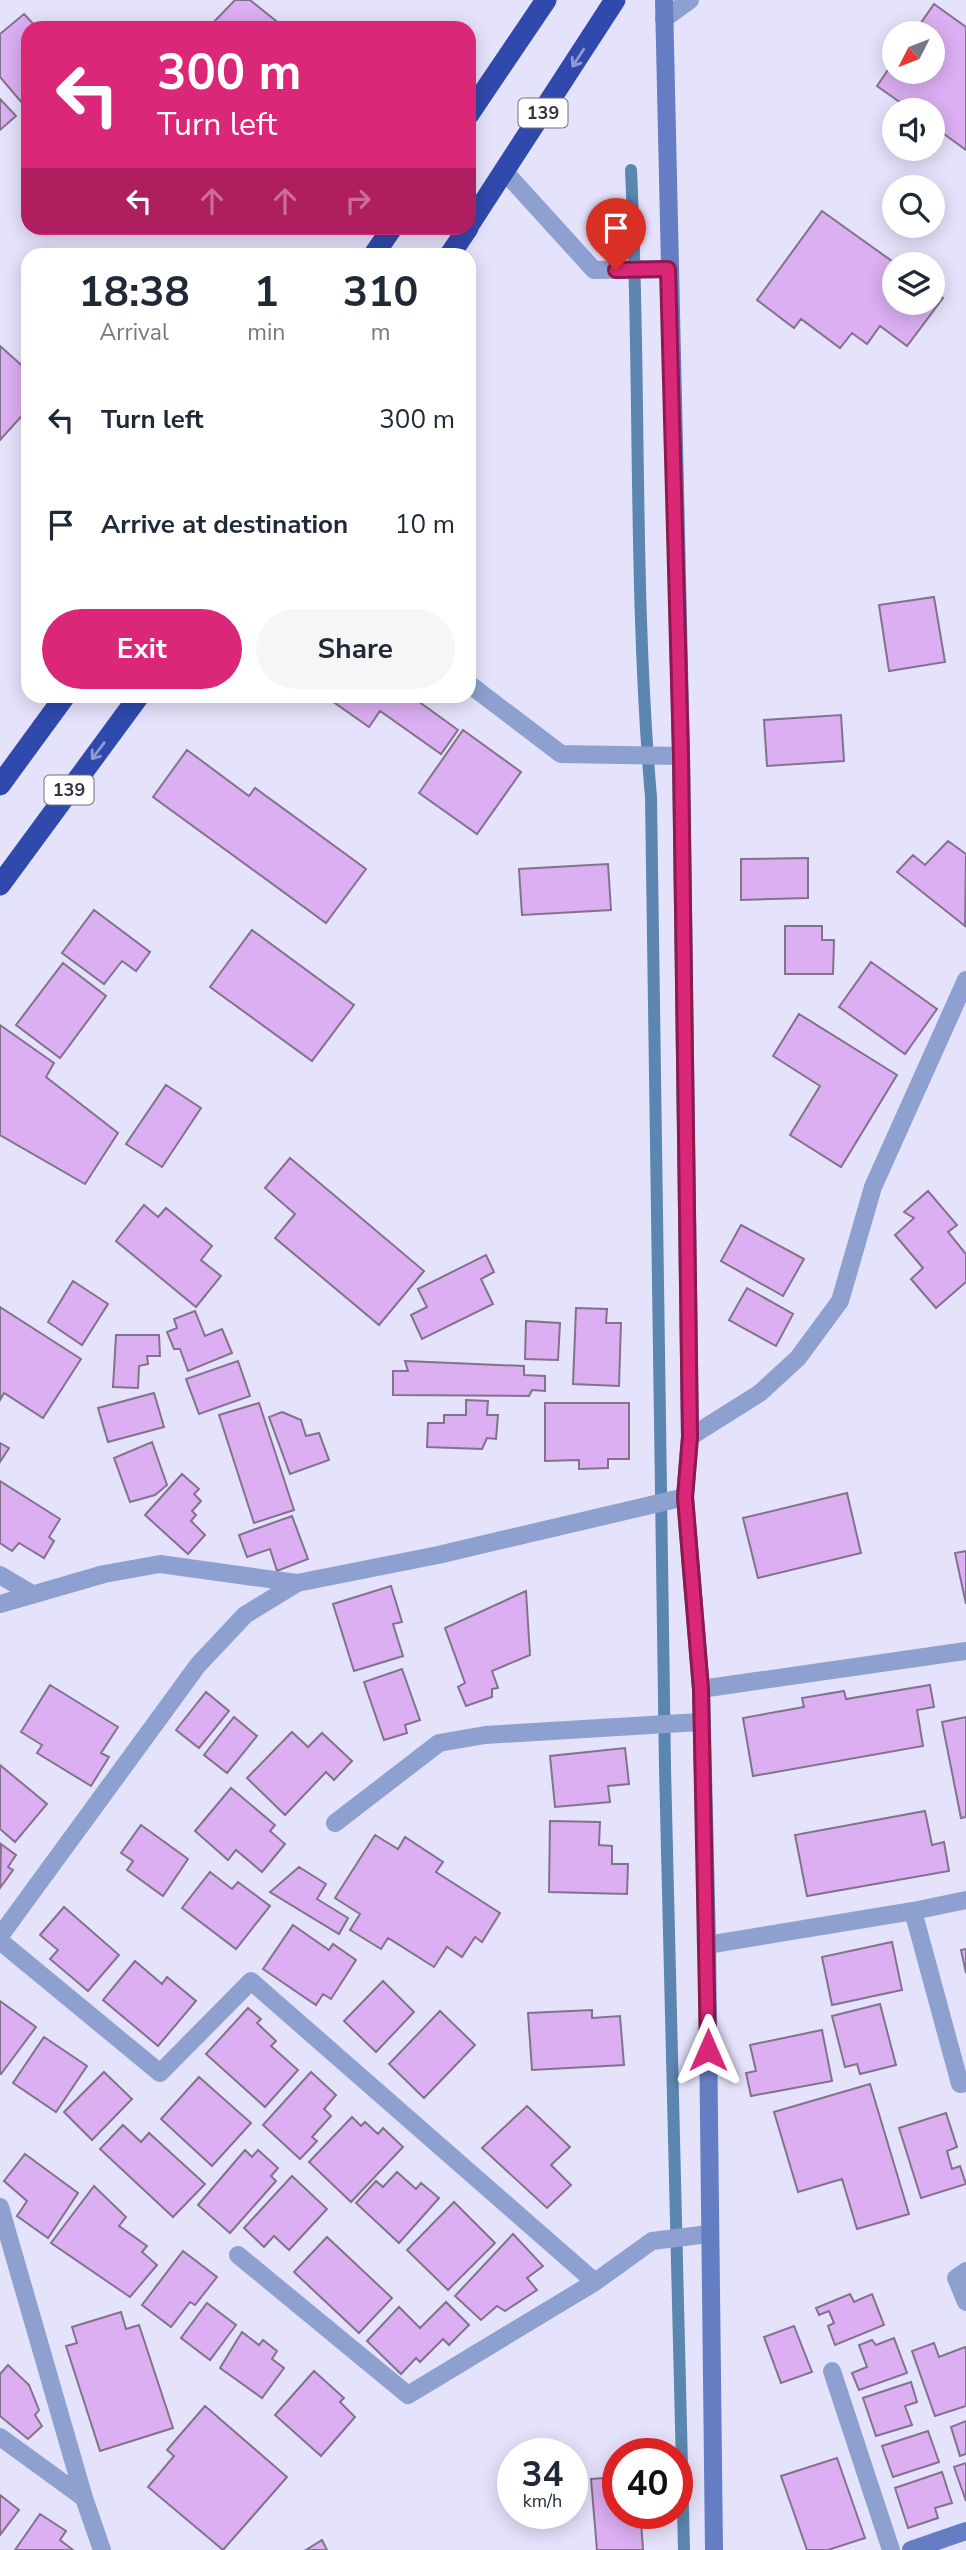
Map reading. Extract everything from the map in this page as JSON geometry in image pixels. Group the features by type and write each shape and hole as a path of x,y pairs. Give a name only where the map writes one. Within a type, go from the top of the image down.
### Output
{"highway":[{"path":"476,104 546,0"},
{"name":"139","path":"476,214 615,0"},
{"path":"0,785 60,703"},
{"name":"139","path":"0,885 134,703"}],"street":[{"path":"664,0 662,269 690,1437 684,1497 701,1689 692,1722 708,1945 702,2235 714,2550"},
{"path":"664,19 690,0"},
{"path":"505,172 594,270 662,269"},
{"path":"476,689 561,754 674,756"},
{"path":"690,1437 760,1393 788,1367 841,1301 873,1187 966,980"},
{"path":"0,1604 104,1574 160,1564 298,1583 438,1555 684,1497"},
{"path":"0,1575 32,1594"},
{"path":"298,1583 244,1615 198,1665 0,1939 160,2073 251,1981 595,2282"},
{"path":"701,1689 966,1651"},
{"path":"335,1823 439,1743 485,1735 692,1722"},
{"path":"708,1945 966,1900"},
{"path":"912,1911 960,2084 966,2083"},
{"path":"0,2207 84,2498 102,2550"},
{"path":"237,2255 408,2395 595,2282 657,2241 702,2235"},
{"path":"966,2272 956,2278 966,2302"},
{"path":"832,2371 891,2550"},
{"path":"0,2437 84,2498"},
{"path":"911,2550 966,2531"}],"building":[{"path":"235,0 250,0 276,21 215,21"},
{"path":"934,4 966,27 966,150 945,135 945,98 894,98 877,86 882,79 882,84 945,84 945,21 922,21"},
{"path":"24,14 30,21 21,21 21,102 0,77 0,34"},
{"path":"0,99 16,116 0,130"},
{"path":"822,211 882,254 882,315 930,315 907,346 880,326 867,344 852,333 840,348 801,319 794,328 757,300"},
{"path":"0,346 21,365 21,417 0,440"},
{"path":"934,597 945,662 889,671 879,605"},
{"path":"335,703 421,703 458,730 441,754 380,711 369,727"},
{"path":"841,715 844,761 767,766 764,720"},
{"path":"463,730 521,772 477,834 419,793"},
{"path":"187,750 249,796 255,788 366,869 326,923 153,797"},
{"path":"948,841 966,854 965,926 897,872 913,855 925,865"},
{"path":"808,858 808,898 741,900 741,859"},
{"path":"608,864 611,910 522,915 519,869"},
{"path":"94,910 150,952 136,971 122,961 104,984 62,953"},
{"path":"785,926 822,926 822,940 834,940 833,974 785,974"},
{"path":"252,930 354,1005 312,1061 210,987"},
{"path":"871,962 937,1009 905,1054 839,1007"},
{"path":"63,963 106,996 60,1058 16,1025"},
{"path":"799,1014 897,1075 841,1167 790,1135 820,1086 773,1056"},
{"path":"0,1025 54,1063 46,1077 118,1133 85,1184 0,1135"},
{"path":"166,1085 201,1108 162,1167 126,1144"},
{"path":"290,1158 424,1271 379,1325 275,1238 295,1214 265,1188"},
{"path":"928,1191 957,1225 948,1232 966,1254 966,1282 936,1308 911,1279 923,1268 895,1235 914,1218 904,1212"},
{"path":"144,1205 158,1217 166,1208 212,1246 201,1260 221,1276 196,1307 116,1241"},
{"path":"741,1225 804,1259 783,1296 721,1261"},
{"path":"486,1255 494,1272 481,1279 493,1304 422,1339 411,1315 427,1307 418,1289"},
{"path":"73,1281 108,1304 82,1345 48,1322"},
{"path":"747,1288 793,1314 776,1346 729,1320"},
{"path":"0,1307 81,1359 43,1418 4,1393 0,1400"},
{"path":"576,1308 607,1309 606,1323 621,1323 619,1386 573,1384"},
{"path":"195,1311 205,1336 222,1329 232,1353 188,1371 180,1349 174,1349 167,1332 177,1328 174,1319"},
{"path":"526,1321 560,1323 558,1360 525,1359"},
{"path":"116,1335 159,1335 160,1356 147,1356 148,1364 139,1366 138,1388 113,1387"},
{"path":"238,1361 250,1396 199,1414 186,1379"},
{"path":"405,1361 524,1366 524,1375 545,1376 545,1391 532,1390 529,1396 393,1395 393,1371 408,1371"},
{"path":"154,1393 164,1427 108,1442 98,1408"},
{"path":"466,1400 488,1401 487,1415 498,1415 496,1439 487,1438 482,1449 427,1447 428,1423 444,1423 444,1415 466,1415"},
{"path":"259,1403 294,1510 254,1523 219,1415"},
{"path":"545,1403 629,1403 629,1459 608,1459 608,1468 579,1469 579,1460 545,1461"},
{"path":"282,1412 301,1420 306,1436 319,1433 329,1460 290,1474 269,1417"},
{"path":"152,1442 167,1485 155,1495 130,1502 114,1458"},
{"path":"0,1443 9,1448 0,1462"},
{"path":"182,1474 199,1489 194,1494 201,1501 192,1511 196,1515 191,1521 205,1535 188,1554 145,1515"},
{"path":"0,1481 60,1519 49,1537 54,1541 44,1558 19,1543 12,1551 0,1543"},
{"path":"847,1493 861,1553 758,1578 743,1518"},
{"path":"292,1516 308,1559 277,1571 270,1549 247,1557 239,1535"},
{"path":"966,1551 966,1604 955,1553"},
{"path":"391,1586 402,1622 393,1624 403,1656 354,1671 333,1604"},
{"path":"526,1591 530,1655 492,1671 498,1688 492,1689 492,1697 466,1706 458,1687 465,1683 445,1628"},
{"path":"402,1669 420,1720 405,1725 407,1733 384,1740 364,1682"},
{"path":"50,1685 118,1727 101,1753 109,1757 91,1786 37,1753 42,1745 21,1732"},
{"path":"930,1685 934,1707 917,1710 923,1746 753,1776 743,1718 804,1707 802,1698 844,1691 846,1699"},
{"path":"206,1692 229,1711 199,1748 176,1730"},
{"path":"234,1717 257,1736 227,1773 204,1755"},
{"path":"966,1717 966,1817 961,1818 942,1722"},
{"path":"292,1732 308,1747 322,1733 352,1761 334,1780 326,1772 285,1815 247,1778"},
{"path":"625,1748 629,1784 608,1786 610,1802 555,1807 550,1756"},
{"path":"0,1765 47,1804 15,1842 0,1829"},
{"path":"231,1788 275,1825 270,1831 285,1844 262,1872 236,1850 228,1860 195,1831"},
{"path":"925,1811 932,1845 944,1842 949,1871 807,1896 795,1835"},
{"path":"550,1821 600,1822 599,1845 612,1846 612,1864 628,1864 627,1894 549,1892"},
{"path":"141,1825 188,1859 163,1896 127,1870 133,1861 121,1853"},
{"path":"375,1835 398,1849 405,1837 443,1862 436,1872 500,1913 482,1942 475,1937 462,1957 447,1947 434,1967 388,1938 381,1949 350,1930 360,1914 335,1898"},
{"path":"1,1844 16,1855 8,1867 13,1870 0,1888"},
{"path":"299,1867 326,1884 317,1899 348,1918 339,1934 270,1892"},
{"path":"210,1872 232,1889 238,1882 270,1906 236,1949 182,1908"},
{"path":"64,1907 119,1955 88,1991 50,1959 58,1950 40,1935"},
{"path":"293,1925 329,1950 333,1944 356,1960 331,1999 323,1994 316,2005 263,1969"},
{"path":"892,1942 902,1990 832,2005 822,1957"},
{"path":"966,1949 966,1973 961,1950"},
{"path":"135,1961 162,1984 167,1977 196,2001 158,2046 103,2000"},
{"path":"383,1981 414,2012 376,2052 344,2021"},
{"path":"0,2001 36,2027 1,2074 0,2073"},
{"path":"880,2004 896,2065 860,2074 857,2064 845,2067 832,2016"},
{"path":"248,2008 261,2019 257,2023 276,2041 271,2046 298,2070 265,2107 206,2054"},
{"path":"592,2010 592,2018 620,2016 624,2065 532,2070 528,2013"},
{"path":"440,2011 475,2045 424,2098 389,2064"},
{"path":"822,2030 832,2081 751,2096 746,2073 756,2071 750,2045"},
{"path":"44,2037 87,2066 56,2112 13,2083"},
{"path":"104,2072 132,2099 92,2140 64,2112"},
{"path":"311,2072 336,2095 324,2109 331,2116 312,2137 317,2141 300,2159 263,2125"},
{"path":"199,2077 251,2123 212,2166 161,2119"},
{"path":"870,2084 909,2214 857,2229 842,2179 798,2192 774,2112"},
{"path":"527,2106 570,2147 551,2165 571,2185 547,2208 482,2148"},
{"path":"946,2113 957,2147 947,2151 952,2169 960,2166 966,2184 921,2198 899,2128"},
{"path":"352,2117 361,2126 365,2122 378,2134 383,2128 403,2147 351,2202 309,2162"},
{"path":"123,2125 141,2142 149,2133 205,2184 173,2217 100,2149"},
{"path":"245,2150 252,2157 258,2150 278,2168 271,2176 276,2181 230,2233 198,2205"},
{"path":"25,2154 78,2193 48,2238 17,2216 27,2201 4,2181"},
{"path":"397,2172 416,2189 421,2183 439,2198 399,2243 356,2203 376,2181 383,2187"},
{"path":"292,2176 327,2209 289,2250 274,2236 264,2247 244,2228"},
{"path":"94,2186 126,2217 119,2226 147,2246 142,2252 157,2265 130,2297 51,2243"},
{"path":"454,2202 495,2243 448,2290 407,2250"},
{"path":"513,2234 543,2266 527,2278 537,2290 505,2311 497,2306 481,2320 455,2296"},
{"path":"327,2237 392,2298 359,2333 294,2272"},
{"path":"183,2251 217,2277 195,2305 190,2302 171,2327 142,2305"},
{"path":"850,2294 854,2302 872,2294 884,2325 835,2345 828,2326 834,2323 829,2311 819,2315 816,2308"},
{"path":"446,2302 469,2325 449,2345 443,2339 420,2362 416,2358 401,2374 367,2341 399,2307 420,2328"},
{"path":"207,2303 236,2325 210,2360 181,2338"},
{"path":"121,2312 126,2329 139,2325 173,2428 100,2451 66,2346 77,2343 72,2327"},
{"path":"794,2326 812,2372 781,2383 764,2337"},
{"path":"242,2332 259,2345 263,2340 277,2351 272,2359 284,2368 262,2398 220,2368"},
{"path":"894,2338 907,2373 859,2390 852,2373 867,2367 859,2345 872,2340 876,2345"},
{"path":"934,2343 939,2357 965,2347 966,2350 966,2406 935,2416 912,2351"},
{"path":"8,2365 29,2385 39,2410 35,2415 42,2426 28,2439 0,2416 0,2374"},
{"path":"314,2371 344,2398 340,2402 355,2417 321,2456 275,2415"},
{"path":"911,2382 917,2402 905,2406 912,2425 876,2436 863,2398"},
{"path":"205,2406 287,2477 223,2550 148,2487 174,2456 167,2450"},
{"path":"966,2421 966,2454 960,2456 951,2427"},
{"path":"928,2431 939,2462 893,2477 882,2446"},
{"path":"837,2458 865,2538 828,2550 807,2550 781,2476"},
{"path":"966,2463 966,2501 954,2467"},
{"path":"942,2472 952,2503 935,2508 938,2518 908,2528 895,2488"},
{"path":"602,2478 602,2529 642,2529 643,2550 597,2550 591,2479"},
{"path":"0,2495 19,2510 0,2535"},
{"path":"40,2514 66,2531 60,2540 73,2550 15,2550"},
{"path":"322,2540 327,2550 306,2550"}],"waterway":[{"path":"631,170 639,562 651,797 665,1768 684,2550"}],"route":[{"path":"616,270 668,269 681,756 690,1437 685,1497 701,1689 708,2050"}]}
